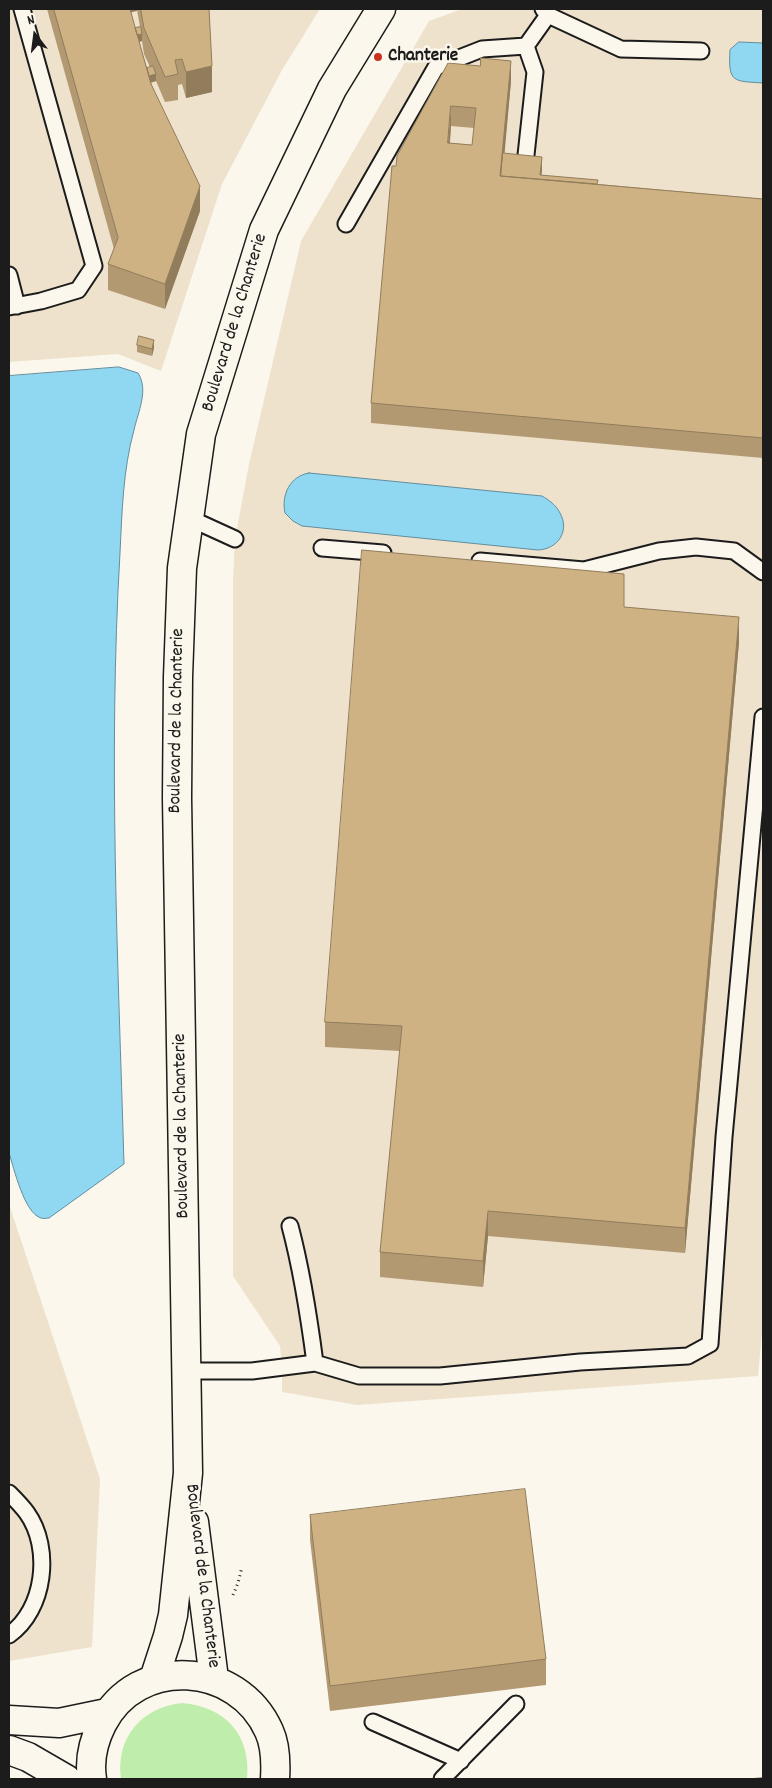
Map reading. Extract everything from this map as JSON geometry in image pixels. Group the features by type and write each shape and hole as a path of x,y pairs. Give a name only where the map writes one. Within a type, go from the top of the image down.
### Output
{"street":[{"name":"Boulevard de la Chanterie","path":"154,1679 173,1615 188,1474 188,1371 176,798 182,568 201,434 264,230 332,89 381,9"},
{"name":"Boulevard de la Chanterie","path":"188,1474 214,1679"},
{"path":"92,1779 90,1768 94,1739 107,1713 128,1693 154,1679 184,1674 214,1679 237,1691 256,1709 269,1731 276,1757 275,1779"},
{"path":"9,1720 59,1723 107,1713"},
{"path":"9,1750 28,1757 66,1779"}],"lane":[{"path":"9,275 13,307 78,290 94,266 22,9"},
{"path":"526,155 535,72 526,46 546,12 621,49 701,51"},
{"path":"346,224 436,67 482,48 526,46"},
{"path":"189,518 235,539"},
{"path":"468,560 584,570 659,551 696,547 734,551 763,572"},
{"path":"322,548 400,554"},
{"path":"188,1371 252,1370 315,1363 359,1376 440,1376 580,1362 688,1356 710,1344 724,1137 763,717"},
{"path":"290,1226 310,1325 315,1363"},
{"path":"9,1493 28,1514 40,1542 43,1574 34,1604 16,1630 9,1635"},
{"path":"442,1779 516,1704"},
{"path":"373,1722 460,1761"}],"shaded area":[{"path":"9,9 320,9 282,70 222,184 161,371 118,354 9,362"},
{"path":"462,9 763,9 763,1321 758,1376 357,1405 282,1392 280,1346 233,1276 233,581 235,539 249,464 301,241 429,21"},
{"path":"9,1204 100,1479 92,1647 9,1661"}],"green space":[{"path":"182,1703 211,1710 223,1717 232,1726 240,1737 245,1749 247,1779 121,1779 120,1764 122,1750 134,1727 155,1711"}],"water":[{"path":"739,42 763,43 763,83 745,82 734,78 730,69 730,50"},
{"path":"119,367 138,373 143,387 142,401 130,445 125,476 116,629 115,859 124,1164 49,1218 41,1218 35,1214 25,1199 9,1153 9,376"},
{"path":"309,473 542,496 552,503 560,513 564,526 563,532 556,543 545,549 538,550 302,526 285,513 284,500 288,487 292,482 302,475"}],"building":[{"path":"54,9 130,9 151,84 200,186 165,284 108,264 118,238"},
{"path":"141,9 209,9 212,66 186,72 182,59 175,60 178,74 165,77 144,28"},
{"path":"141,27 142,34 137,35 135,28"},
{"path":"481,58 511,61 500,176 763,199 763,438 371,403 392,166 396,166 397,156 448,63 480,66","holes":["451,106 476,108 472,145 448,143"]},
{"path":"153,66 156,74 149,76 147,68"},
{"path":"503,153 542,157 540,175 598,180 597,184 501,176"},
{"path":"139,336 154,340 152,349 137,345"},
{"path":"362,550 624,574 624,607 739,617 685,1228 488,1211 483,1261 380,1252 402,1026 325,1022"},
{"path":"525,1489 546,1659 330,1686 310,1515"}],"place":[{"name":"Chanterie","path":"378,57"}]}
